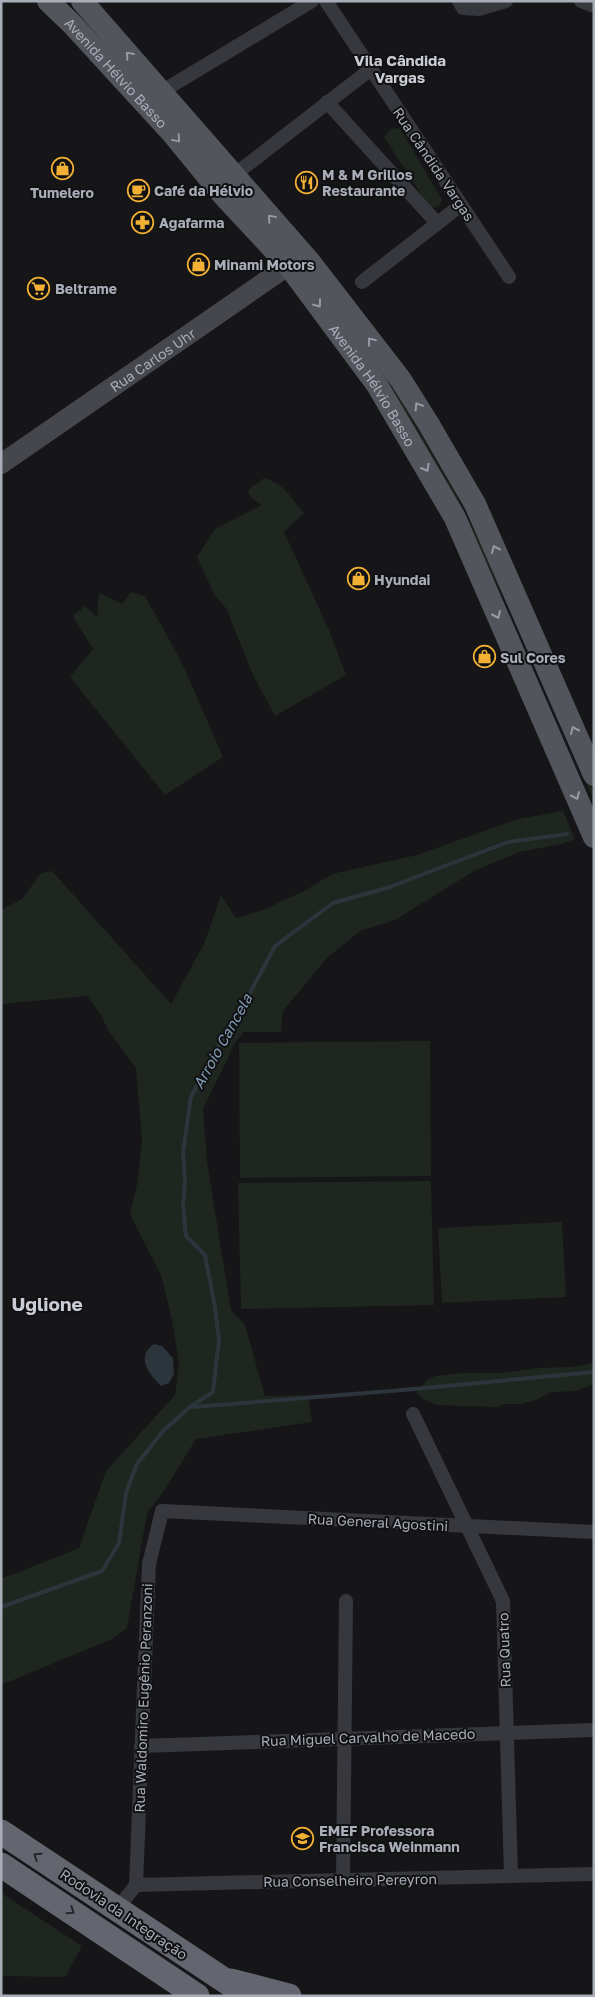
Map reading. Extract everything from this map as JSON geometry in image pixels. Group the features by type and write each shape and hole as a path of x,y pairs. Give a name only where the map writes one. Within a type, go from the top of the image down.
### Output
{"highway":[{"name":"Rodovia da Integração","path":"1,1832 248,1996"},
{"name":"Rodovia da Integração","path":"1,1865 197,1996"},
{"path":"224,1980 289,1996"}],"main road":[{"name":"Avenida Hélvio Basso","path":"48,1 72,24 172,133 222,194 295,260 401,380 475,504 594,775"},
{"name":"Avenida Hélvio Basso","path":"82,1 234,175 295,260 377,385 455,518 594,837"}],"street":[{"path":"161,92 312,1"},
{"name":"Rua Cândida Vargas","path":"326,1 509,277"},
{"path":"459,1 463,8 479,9 506,1"},
{"path":"581,1 594,6"},
{"path":"234,175 370,69"},
{"path":"327,102 437,223"},
{"path":"362,282 461,205"},
{"name":"Rua Carlos Uhr","path":"1,464 295,260"},
{"name":"Rua Quatro","path":"413,1414 503,1601 511,1876"},
{"name":"Rua General Agostini","path":"162,1511 594,1532"},
{"name":"Rua Waldomiro Eugênio Peranzoni","path":"136,1885 149,1564 162,1511"},
{"path":"342,1880 346,1601"},
{"name":"Rua Miguel Carvalho de Macedo","path":"142,1746 594,1730"},
{"name":"Rua Conselheiro Pereyron","path":"136,1885 594,1874"},
{"path":"117,1909 136,1885"}],"shaded area":[{"path":"400,128 442,200 438,207 430,208 384,137 391,129"},
{"path":"329,300 394,389 454,491 523,629 594,792 594,800 520,630 476,542"},
{"path":"264,478 283,488 304,513 284,532 329,630 346,675 275,716 253,675 226,608 215,596 197,557 215,529 262,505 251,498 248,490"},
{"path":"131,592 145,596 182,663 223,757 165,795 70,677 93,649 73,616 85,606 97,617 99,593 122,604"},
{"path":"563,811 575,839 562,844 519,852 474,871 395,920 360,931 326,959 283,1011 281,1032 244,1032 235,1043 203,1109 207,1162 231,1310 245,1325 265,1396 308,1395 312,1422 196,1439 164,1491 147,1513 127,1628 112,1639 1,1685 1,1579 79,1548 106,1471 175,1395 179,1363 172,1320 161,1275 130,1214 138,1180 142,1138 136,1068 108,1030 101,1015 87,996 1,1004 1,910 22,899 41,873 52,871 171,1004 204,944 221,895 236,918 263,910 306,890 332,874 417,855 518,819"},
{"path":"430,1041 431,1176 240,1178 239,1043"},
{"path":"431,1181 434,1305 241,1309 238,1183"},
{"path":"562,1222 566,1297 442,1303 438,1228"},
{"path":"154,1344 162,1346 173,1358 174,1374 169,1383 161,1386 152,1376 145,1360 145,1354"},
{"path":"594,1363 594,1384 576,1391 551,1392 536,1400 521,1404 504,1404 497,1407 436,1405 422,1398 416,1392 428,1379 436,1376 463,1373 502,1373 539,1368 573,1367"},
{"path":"1,1893 82,1946 65,1977 1,1976"}],"waterway":[{"name":"Arroio Cancela","path":"1,1607 102,1571 119,1543 126,1493 137,1464 163,1431 190,1407 213,1392 219,1340 215,1307 205,1255 186,1236 183,1205 185,1181 183,1152 191,1097 275,946 333,903 387,888 508,842 567,834"},
{"path":"193,1407 594,1372"}],"place":[{"name":"Tumelero","path":"62,169"},
{"name":"M & M Grillos Restaurante","path":"306,182"},
{"name":"Café da Hélvio","path":"138,190"},
{"name":"Agafarma","path":"143,222"},
{"name":"Minami Motors","path":"198,264"},
{"name":"Beltrame","path":"39,288"},
{"name":"Hyundai","path":"358,579"},
{"name":"Sul Cores","path":"484,657"},
{"name":"EMEF Professora Francisca Weinmann","path":"303,1838"}],"district":[{"name":"Vila Cândida Vargas","path":"400,68"},
{"name":"Uglione","path":"47,1303"}]}
